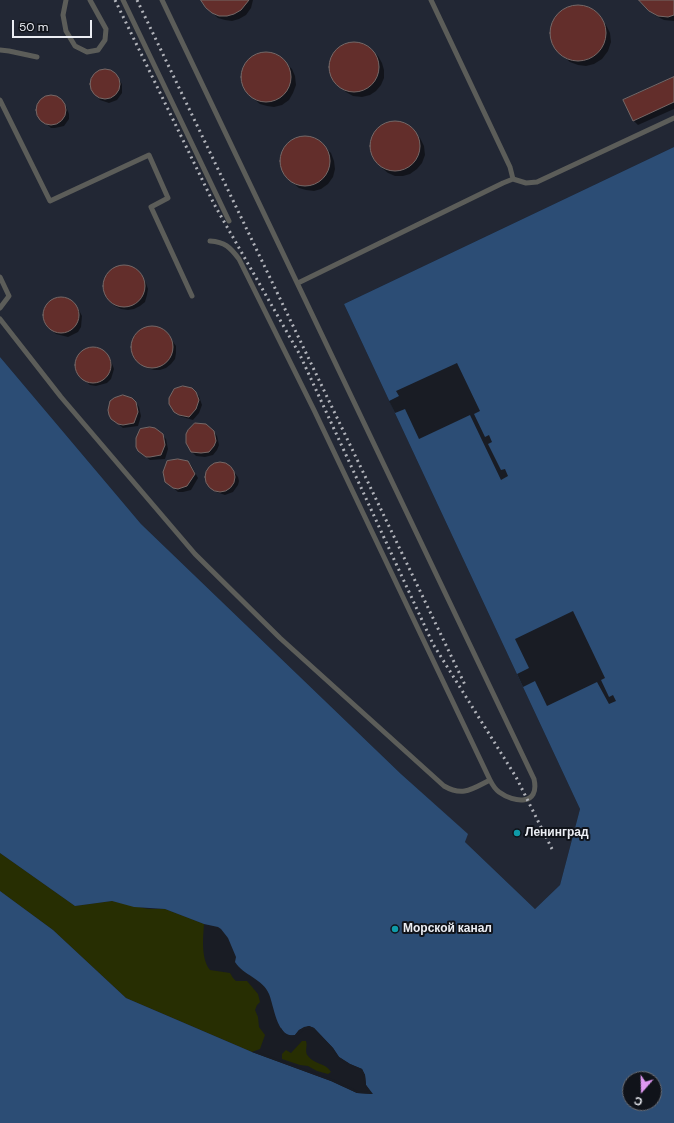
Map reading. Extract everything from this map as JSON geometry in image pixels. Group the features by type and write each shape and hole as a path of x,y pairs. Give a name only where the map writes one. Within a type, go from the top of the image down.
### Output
{"lane":[{"path":"66,0 63,15 66,31 75,46 87,52 98,50 105,40 106,29 90,0"},
{"path":"123,0 229,221"},
{"path":"162,0 534,779 536,787 533,795 527,800 510,798 497,791 490,780 314,410 239,259 231,248 220,242 210,241"},
{"path":"431,0 510,167 513,179"},
{"path":"0,50 37,57"},
{"path":"0,100 50,201 149,155 168,198 151,207 192,296"},
{"path":"298,284 513,179 526,182 537,182 674,118"},
{"path":"0,277 9,296 0,308"},
{"path":"0,319 61,397 195,554 280,638 444,786 453,791 463,792 490,780"}],"shaded area":[{"path":"0,0 674,0 674,147 344,304 580,809 560,885 535,909 465,842 467,834 401,774 141,524 0,357"}],"green space":[{"path":"0,853 75,906 112,901 148,909 165,909 204,924 204,954 210,970 230,973 236,981 247,981 258,994 260,1002 255,1010 258,1017 259,1027 265,1035 260,1049 252,1052 126,998 53,930 0,891"},
{"path":"302,1041 306,1041 306,1052 310,1059 326,1067 331,1072 328,1074 317,1071 308,1066 282,1059 282,1054 286,1050 291,1053"}],"water":[{"path":"674,147 674,1123 0,1123 0,891 53,930 126,998 252,1052 331,1081 357,1093 372,1094 366,1085 365,1075 362,1069 339,1057 333,1048 314,1028 309,1026 299,1030 295,1035 289,1035 284,1032 277,1020 266,989 235,962 236,957 228,938 218,927 204,924 165,909 134,907 112,901 75,906 0,853 0,357 141,524 401,774 468,834 465,842 535,909 560,885 580,809 344,304"}],"pier":[{"path":"457,363 480,411 474,414 485,437 489,435 492,442 488,444 501,470 505,469 508,476 501,480 470,415 419,439 405,409 395,413 389,401 399,396 396,391"},
{"path":"573,611 605,678 601,680 609,697 613,695 616,701 609,704 597,682 547,706 535,681 523,687 517,674 529,668 515,639"},
{"path":"309,1026 314,1028 333,1048 339,1057 362,1069 365,1075 366,1085 373,1094 357,1093 331,1081 252,1052 255,1051 332,1079 358,1091 369,1092 365,1086 361,1070 349,1066 338,1058 332,1049 313,1030 305,1029 296,1037 290,1038 284,1036 280,1031 281,1028 285,1034 290,1036 295,1035 304,1027"}],"building":[{"path":"201,0 249,0 241,10 234,14 219,16 206,8"},
{"path":"639,0 674,0 674,15 668,17 658,16 649,11"},
{"path":"578,5 589,8 598,13 603,22 606,33 603,44 598,53 589,58 578,61 567,58 558,53 553,44 550,33 553,22 558,13 567,8"},
{"path":"349,42 359,42 372,49 379,62 379,72 372,85 359,92 349,92 340,88 333,81 329,72 329,62 333,53 340,46"},
{"path":"261,52 271,52 284,59 291,72 291,82 284,95 271,102 261,102 252,98 245,91 241,82 241,72 245,63 252,56"},
{"path":"105,69 116,73 120,84 116,95 105,99 94,95 90,84 94,73"},
{"path":"674,77 674,102 633,121 623,100"},
{"path":"51,95 62,99 66,110 62,121 51,125 40,121 36,110 40,99"},
{"path":"390,121 400,121 413,128 420,141 420,151 413,164 400,171 390,171 381,167 374,160 370,151 370,141 374,132 381,125"},
{"path":"300,136 310,136 323,143 330,156 330,166 323,179 310,186 300,186 291,182 284,175 280,166 280,156 284,147 291,140"},
{"path":"124,265 139,271 145,286 139,301 124,307 109,301 103,286 109,271"},
{"path":"65,297 74,302 78,308 78,322 74,328 65,333 57,333 48,328 44,322 43,311 48,302 54,298"},
{"path":"152,326 167,332 173,347 167,362 152,368 137,362 131,347 137,332"},
{"path":"97,347 106,352 110,358 110,372 106,378 97,383 89,383 80,378 76,372 75,361 80,352 86,348"},
{"path":"183,386 192,388 196,392 199,400 196,409 189,417 179,415 174,412 169,404 169,398 174,389"},
{"path":"123,395 132,398 136,402 138,412 134,423 123,425 118,424 111,419 109,415 108,410 110,401"},
{"path":"195,423 206,424 214,431 216,441 209,452 191,452 186,443 186,434"},
{"path":"150,427 155,428 163,434 165,445 161,455 146,457 138,451 136,447 136,438 140,429"},
{"path":"178,459 188,461 195,474 187,486 178,489 173,488 165,482 163,472 167,461"},
{"path":"220,462 231,466 235,477 231,488 220,492 209,488 205,477 209,466"}],"railway":[{"path":"115,0 214,204 300,355 433,644 516,777 552,849"},
{"path":"137,0 466,687"}],"place":[{"name":"Ленинград","path":"517,833"},
{"name":"Морской канал","path":"395,929"}]}
